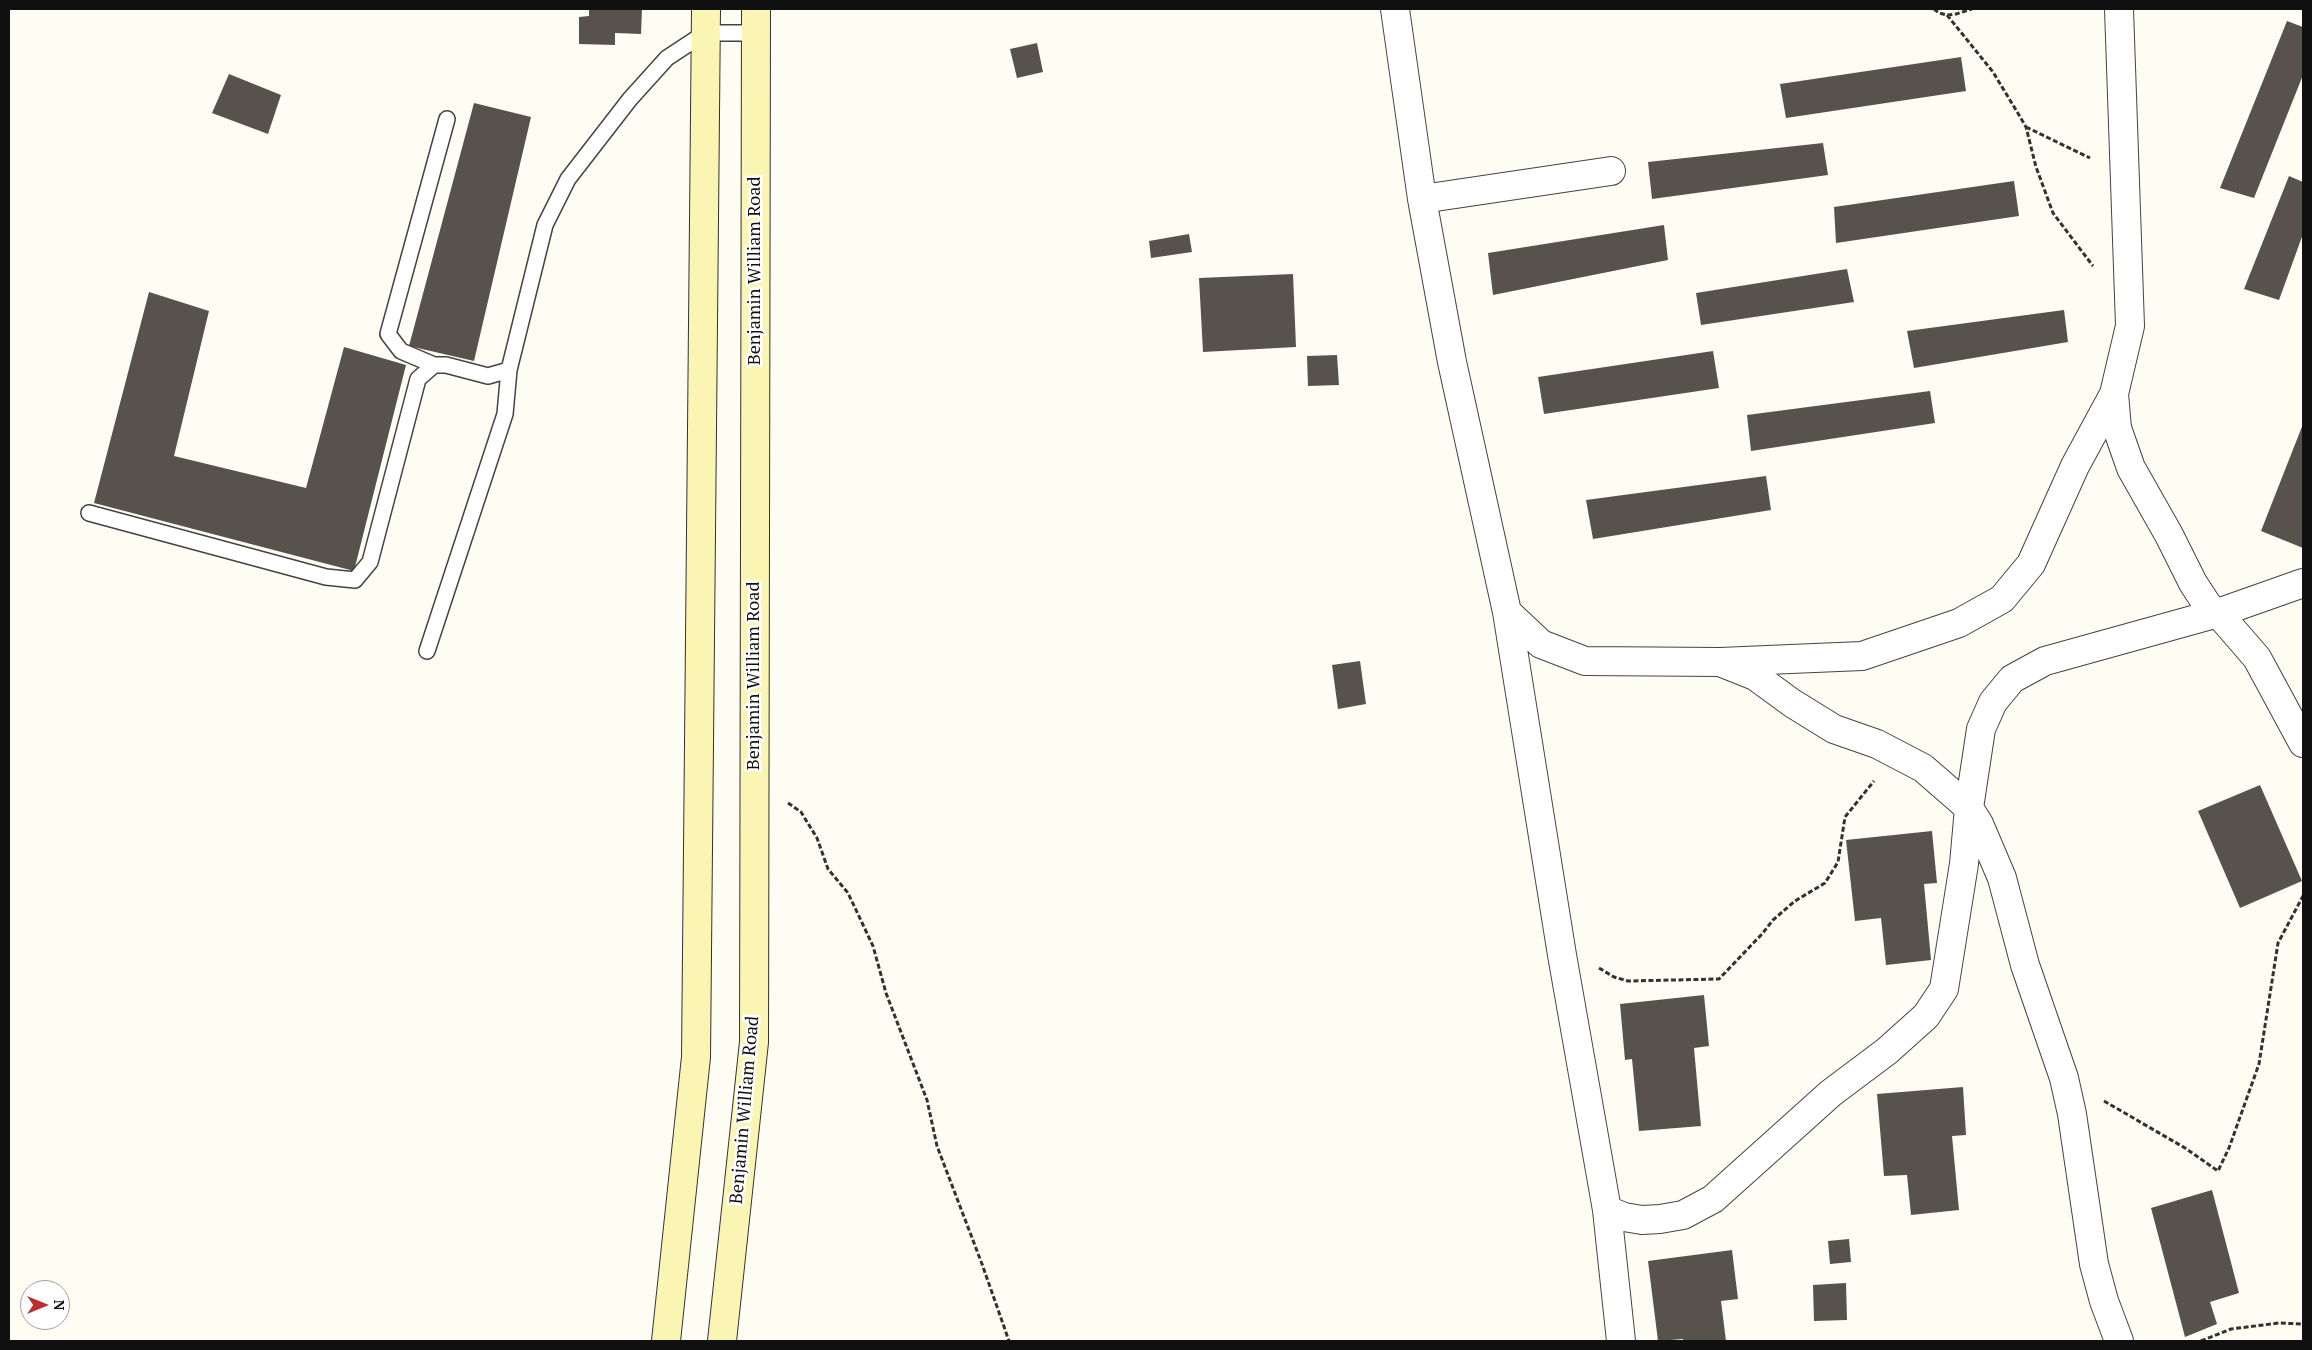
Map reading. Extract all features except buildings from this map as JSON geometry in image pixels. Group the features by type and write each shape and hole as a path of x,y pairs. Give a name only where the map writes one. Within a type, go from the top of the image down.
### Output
{"main road":[{"path":"666,1341 696,1057 706,21"},
{"name":"Benjamin William Road","path":"722,1341 754,1042 756,21"}],"street":[{"path":"1395,9 1422,199 1452,362 1507,612 1562,955 1607,1210 1621,1341"},
{"path":"1507,612 1541,644 1585,661 1720,662 1862,656 1959,623 2002,598 2031,564 2075,466 2114,394 2130,326 2119,9"},
{"path":"1422,199 1611,171"},
{"path":"2114,394 2117,428 2131,468 2169,535 2193,583 2208,606 2218,613 2257,658 2303,743"},
{"path":"1607,1210 1642,1220 1660,1219 1683,1215 1713,1199 1831,1093 1887,1051 1926,1016 1944,989 1964,864 1969,808 1981,729 1993,702 2012,679 2045,662 2218,613 2303,583"},
{"path":"1720,662 1755,676 1792,704 1834,729 1877,744 1923,768 1969,808 1979,824 2002,878 2025,965 2064,1078 2077,1140 2094,1264 2104,1301 2120,1341"}],"lane":[{"path":"427,651 505,414 508,370 545,225 568,179 630,99 667,58 706,21 756,21"},
{"path":"447,118 388,334 401,351 434,365 446,365 488,376 508,370"},
{"path":"89,513 326,577 355,580 370,562 418,379 434,365"}],"path":[{"path":"1934,9 1939,13 1947,15 1972,9"},
{"path":"1947,15 1993,72 2026,127 2036,167 2053,213 2095,269"},
{"path":"2026,127 2090,157 2124,168"},
{"path":"1562,955 1597,967 1614,978 1628,981 1719,979 1773,920 1796,901 1825,883 1838,862 1845,817 1874,780 1898,755"},
{"path":"754,769 779,796 801,812 817,838 828,869 848,893 873,946 886,993 927,1100 937,1146 1009,1341"},
{"path":"2064,1078 2186,1148 2218,1171 2229,1148 2258,1064 2278,943 2303,896"},
{"path":"2201,1341 2231,1329 2280,1323 2303,1324"}]}
